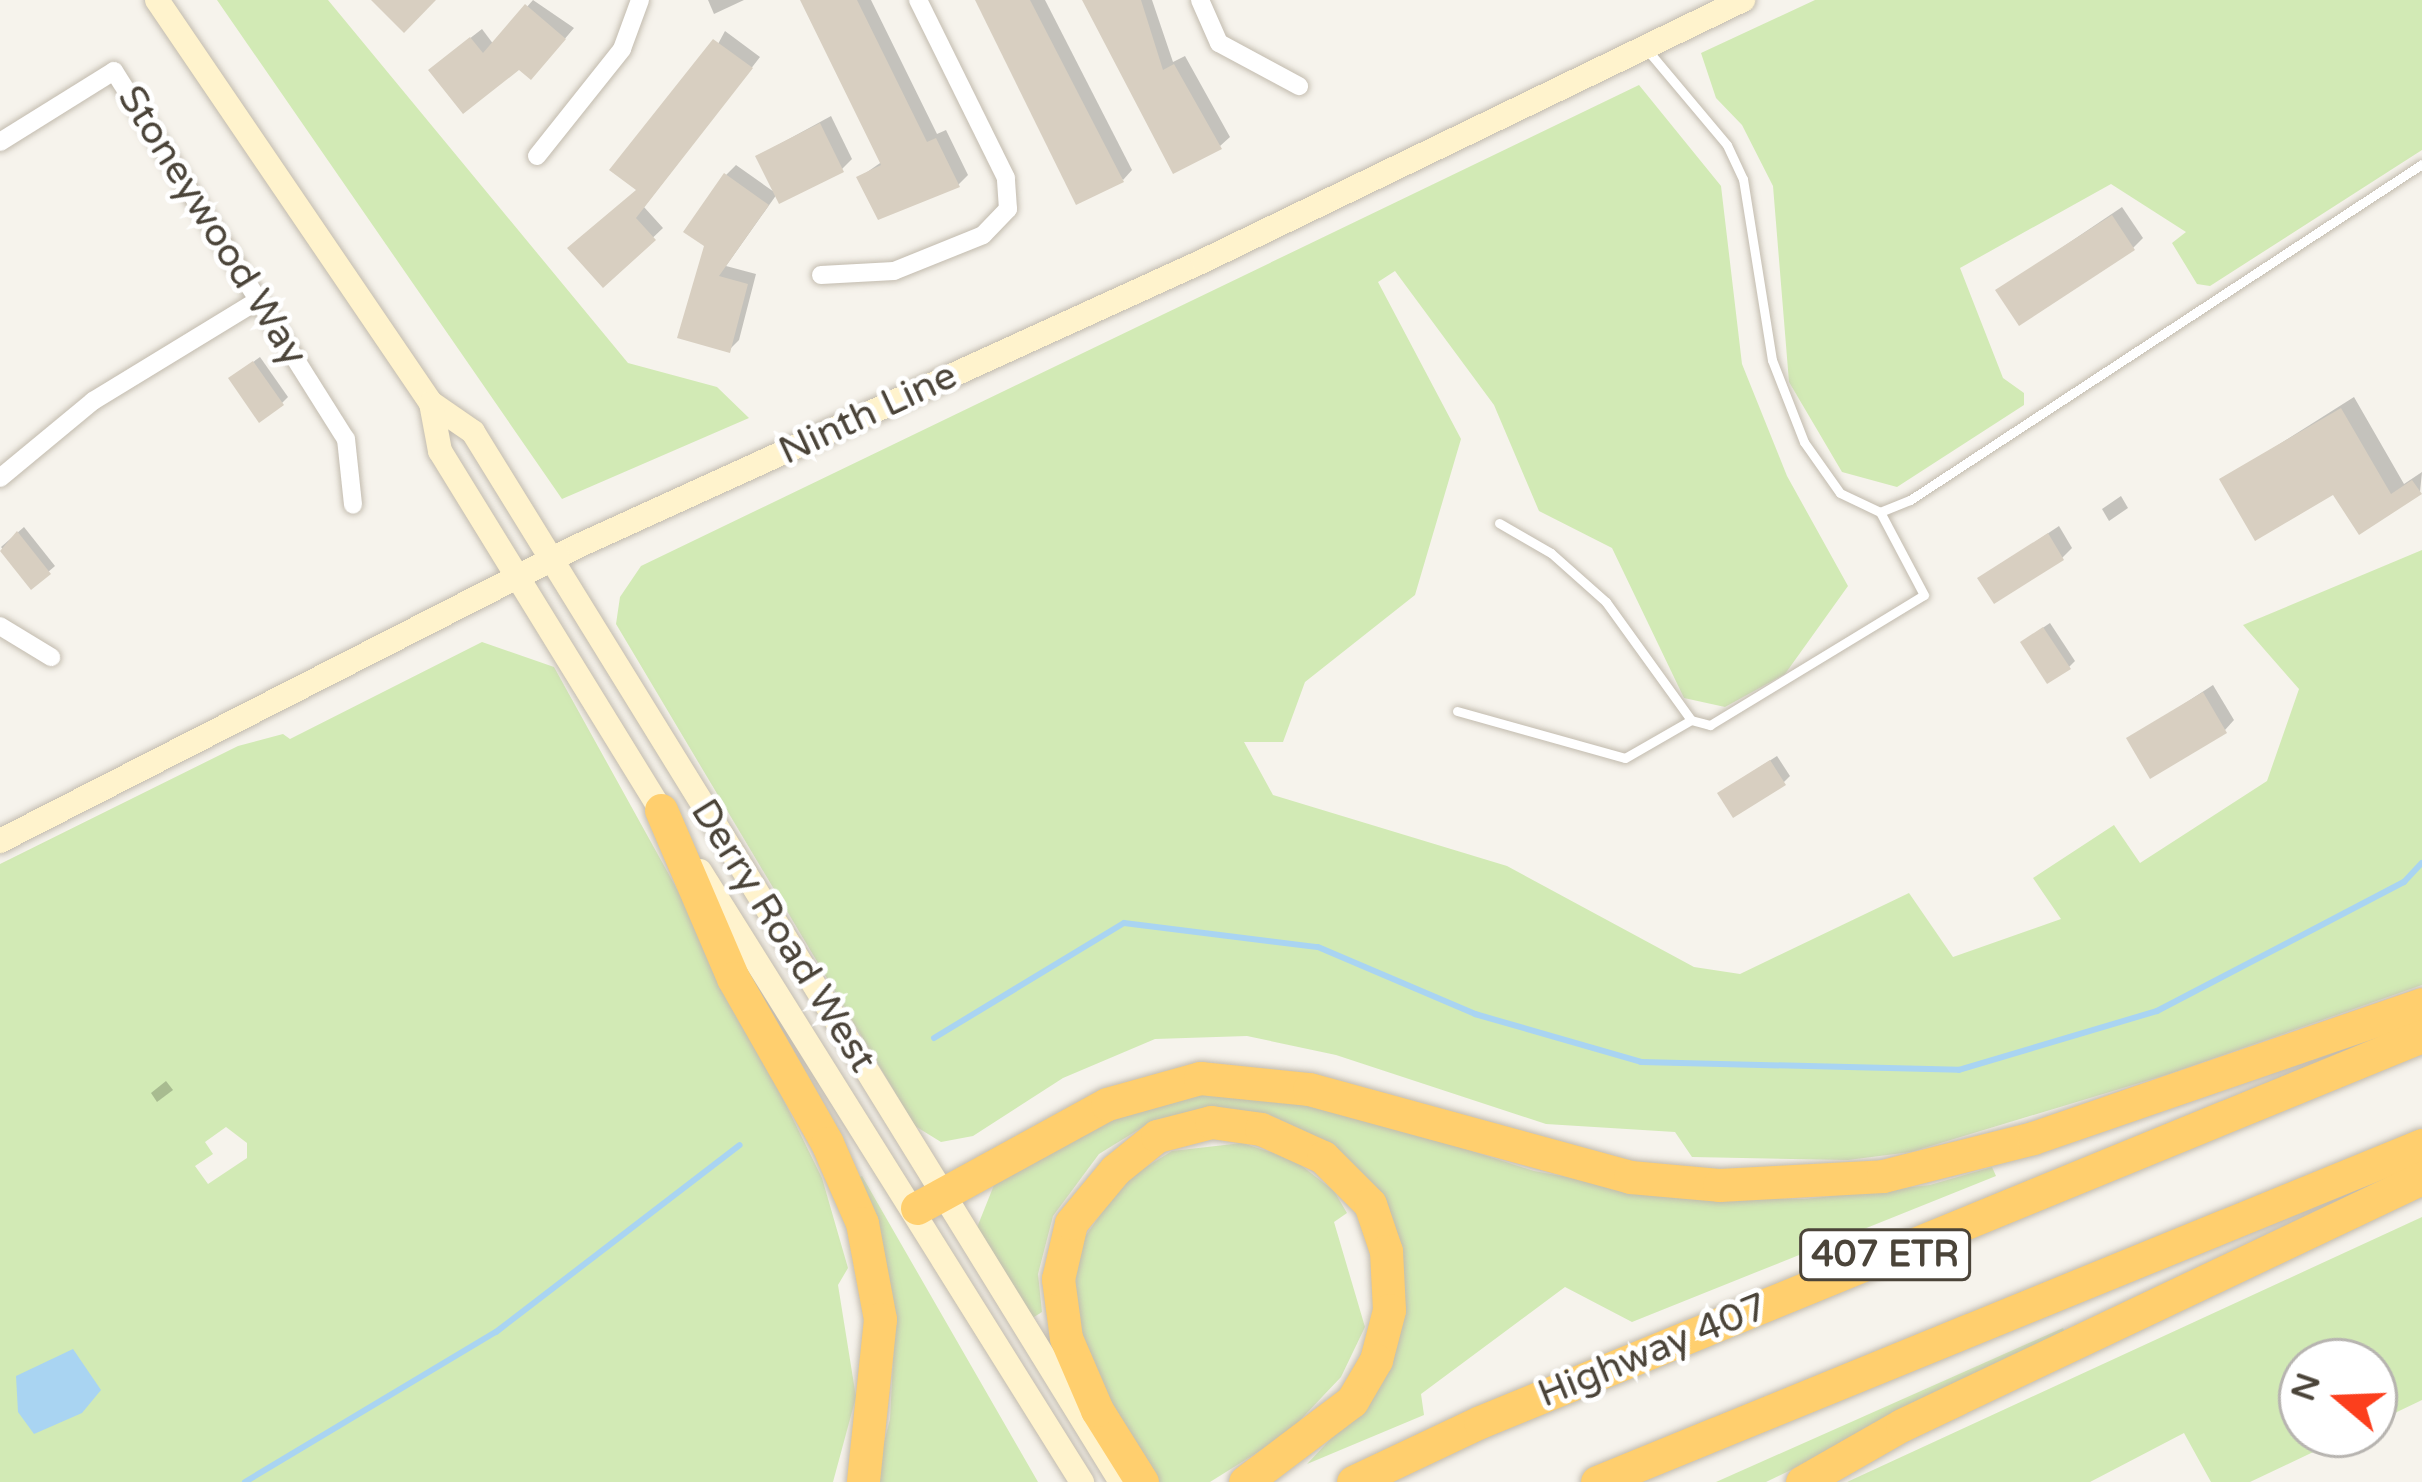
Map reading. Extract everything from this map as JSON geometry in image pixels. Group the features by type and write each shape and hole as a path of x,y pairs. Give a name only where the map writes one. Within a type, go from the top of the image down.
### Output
{"highway":[{"path":"661,810 733,978 827,1143 862,1223 880,1319 863,1482"},
{"path":"929,1200 1107,1104 1158,1085 1223,1078 1309,1089 1630,1177 1719,1185 1883,1176 2032,1138 2422,1004"},
{"name":"Highway 407","path":"1352,1482 1480,1422 2422,1036"},
{"path":"1128,1477 1066,1338 1058,1279 1071,1223 1115,1170 1157,1136 1211,1122 1261,1129 1323,1157 1370,1204 1386,1251 1388,1310 1376,1360 1352,1401 1245,1482"},
{"name":"407 ETR","path":"1597,1482 2422,1145"},
{"path":"1802,1482 1901,1425 2422,1178"}],"main road":[{"name":"Derry Road West","path":"157,0 431,404 473,432 929,1200 1082,1482"},
{"name":"Ninth Line","path":"0,841 549,561 1203,261 1743,0"},
{"name":"Derry Road West","path":"431,404 440,451 661,810 929,1200 1128,1477"}],"street":[{"path":"537,156 622,49 640,0"},
{"path":"821,275 894,271 982,235 1008,209 1006,178 918,0"},
{"path":"1200,0 1220,43 1299,86"},
{"name":"Stoneywood Way","path":"0,142 114,70 346,439 353,505"},
{"path":"0,478 93,401 257,302"},
{"path":"0,626 51,657"}],"lane":[{"path":"1499,523 1550,554 1606,602 1691,720 1710,725 1924,595 1880,512 1840,494 1804,442 1772,360 1743,179 1727,145 1645,47"},
{"path":"1880,512 2422,164"},
{"path":"1457,711 1625,758 1691,720"}],"green space":[{"path":"217,0 328,0 628,363 717,387 749,418 562,499"},
{"path":"1815,0 2422,0 2422,150 2210,286 2197,284 2172,243 2186,232 2111,184 1960,268 2003,378 2024,393 2024,405 1897,487 1842,472 1789,382 1773,186 1742,125 1716,98 1701,53"},
{"path":"1639,85 1721,186 1742,364 1787,476 1848,586 1785,674 1725,707 1684,698 1612,548 1539,511 1494,405 1395,271 1378,282 1461,439 1415,595 1305,682 1283,742 1244,742 1273,795 1507,866 1694,967 1740,974 1909,893 1953,957 2061,919 2033,878 2114,825 2140,863 2267,781 2299,689 2243,625 2422,550 2422,985 2169,1074 1911,1152 1848,1160 1692,1157 1675,1132 1546,1124 1336,1055 1247,1036 1155,1039 1063,1078 973,1136 941,1142 915,1126 616,624 620,597 641,566"},
{"path":"482,642 554,667 703,936 822,1178 848,1268 838,1285 856,1397 833,1482 0,1482 0,864 238,746 283,734 290,739","holes":["226,1127 247,1143 247,1158 208,1184 195,1166 213,1154 205,1142"]},
{"path":"1188,1091 1310,1099 1534,1171 1677,1197 1805,1199 1930,1185 1992,1167 1996,1176 1632,1322 1565,1287 1421,1394 1424,1415 1307,1464 1358,1410 1398,1249 1313,1135 1268,1114 1213,1107 1154,1120 1099,1154 1053,1216 1038,1274 1042,1312 1031,1319 976,1230 994,1185 1110,1113"},
{"path":"1242,1143 1293,1159 1334,1191 1347,1213 1334,1222 1365,1327 1341,1377 1287,1434 1210,1482 1149,1482 1096,1393 1072,1311 1079,1245 1125,1180 1172,1151"},
{"path":"862,1176 1038,1482 874,1482 890,1419 895,1323 855,1179"},
{"path":"2422,1217 2422,1400 2398,1412 2398,1338 2278,1338 2278,1458 2300,1458 2250,1482 2211,1482 2184,1433 2090,1482 1847,1482"},
{"path":"2063,1328 2067,1337 1766,1482 1716,1482"}],"water":[{"path":"73,1349 101,1390 82,1413 34,1434 18,1412 16,1376"}],"building":[{"path":"371,0 436,0 404,33"},
{"path":"800,0 857,0 927,142 936,138 960,187 878,220 856,177 881,165"},
{"path":"975,0 1030,0 1124,182 1076,205"},
{"path":"1082,0 1141,0 1163,70 1174,64 1222,149 1173,174"},
{"path":"525,4 566,39 531,80 519,70 463,114 428,70 470,37 483,53"},
{"path":"713,39 753,68 636,218 656,240 603,288 567,248 636,190 609,170"},
{"path":"820,123 844,172 779,204 755,156"},
{"path":"724,173 769,205 719,276 748,284 730,353 677,338 704,246 683,232"},
{"path":"2112,215 2135,250 2019,326 1995,290"},
{"path":"253,361 284,405 259,423 228,378"},
{"path":"2341,408 2391,494 2412,480 2422,494 2359,535 2333,495 2255,541 2219,479"},
{"path":"17,531 51,574 31,590 0,551"},
{"path":"2048,533 2064,560 1994,604 1977,578"},
{"path":"2043,627 2071,669 2047,684 2020,642"},
{"path":"2203,692 2227,733 2150,779 2126,738"},
{"path":"1770,760 1786,785 1733,818 1717,793"}],"waterway":[{"path":"934,1038 1124,923 1318,947 1475,1014 1641,1062 1959,1070 2157,1011 2404,882 2422,863"},
{"path":"245,1482 496,1332 740,1145"}]}
